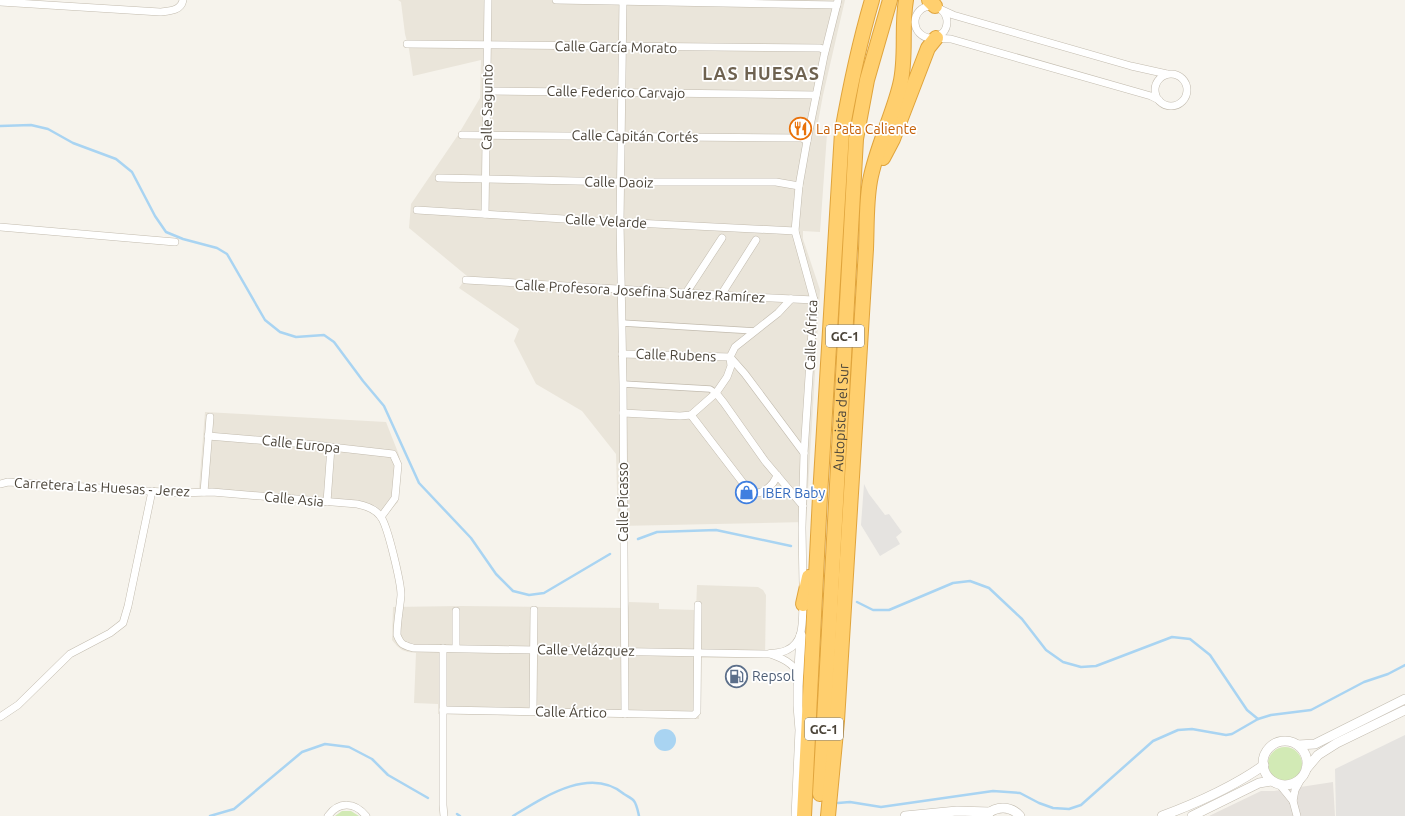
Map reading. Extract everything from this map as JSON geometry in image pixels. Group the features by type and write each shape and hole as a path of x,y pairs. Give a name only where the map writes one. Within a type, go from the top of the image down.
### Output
{"highway":[{"name":"Autopista del Sur","path":"804,816 802,783 842,132 852,76 872,0"},
{"name":"Autopista del Sur","path":"819,816 826,782 856,139 867,80 890,0"},
{"path":"828,816 826,782 838,714 866,248 867,200 871,176 900,86 904,67 904,20 906,0"},
{"path":"867,200 877,170 894,139 928,48 936,38"},
{"path":"800,730 809,577 814,525 820,496"},
{"path":"803,604 809,577"}],"street":[{"name":"Calle Sagunto","path":"485,214 488,0"},
{"path":"556,0 838,2"},
{"name":"Calle Picasso","path":"623,1 620,222 623,384 625,714"},
{"path":"0,2 160,12 178,9 183,2"},
{"name":"Calle África","path":"801,635 803,604 802,563 804,453 814,300 795,231 799,186 807,141 825,50 838,2"},
{"path":"930,6 936,6 952,16 1157,73 1177,74 1186,81 1188,91 1183,101 1179,104 1168,106 1151,96 951,39 931,38 921,34 915,25 917,15 920,10 930,6"},
{"path":"936,6 947,19 946,28 940,36 936,38"},
{"name":"Calle García Morato","path":"407,44 820,48 825,50"},
{"path":"1159,100 1156,96 1156,85 1162,76 1167,74"},
{"name":"Calle Federico Carvajo","path":"487,91 816,95"},
{"name":"Calle Capitán Cortés","path":"462,135 802,138 807,141"},
{"name":"Calle Daoiz","path":"439,178 620,182 776,182 799,186"},
{"name":"Calle Velarde","path":"417,210 795,231"},
{"path":"0,227 175,242"},
{"path":"686,293 722,238"},
{"path":"721,296 756,240"},
{"name":"Calle Profesora Josefina Suárez Ramírez","path":"466,280 721,296 814,300"},
{"path":"623,413 680,416 692,415 716,393 727,377 731,366 730,357 735,347 756,331 791,299"},
{"path":"622,323 756,331"},
{"name":"Calle Rubens","path":"622,354 730,357"},
{"path":"730,357 745,374 804,453"},
{"path":"623,384 710,389 716,393 777,475 803,506"},
{"path":"692,415 750,492 755,494 760,493 771,486 777,475"},
{"path":"204,492 210,417"},
{"name":"Calle Europa","path":"208,436 317,445 331,448 394,454 398,464 395,498 381,517"},
{"path":"327,502 331,448"},
{"name":"Carretera Las Huesas - Jerez","path":"0,484 8,482 178,493 204,492"},
{"path":"771,486 788,488"},
{"path":"0,717 18,705 70,654 110,633 122,623 128,606 152,491"},
{"name":"Calle Asia","path":"204,492 366,506 381,517"},
{"name":"Calle Velázquez","path":"381,517 386,526 400,584 401,595 397,635 399,641 404,646 413,648 768,654 785,651 794,646 801,635"},
{"path":"698,605 698,652"},
{"path":"533,711 534,610"},
{"path":"456,611 456,648"},
{"path":"796,816 802,783 798,706 798,674 801,635"},
{"path":"443,648 444,816"},
{"name":"Calle Ártico","path":"443,712 533,711 694,715 697,712 698,652"},
{"name":"Calle Velázquez","path":"768,654 789,662 796,668 798,674"},
{"path":"1298,745 1314,744 1405,699"},
{"path":"1303,816 1296,814 1293,801 1295,790 1307,768 1318,755 1337,743 1405,710"},
{"path":"1293,801 1266,774 1264,758 1271,746 1277,743 1291,742 1298,745 1304,751 1307,759 1307,768"},
{"path":"1162,816 1186,807 1246,778 1264,765"},
{"path":"1192,816 1259,783 1289,785 1301,779"},
{"path":"328,816 333,810 347,804 362,810 366,816"},
{"path":"904,816 957,811 988,814 997,809 1004,808 1011,809 1020,816"},
{"path":"957,811 971,816"}],"shaded area":[{"path":"398,0 845,0 823,95 816,133 827,134 820,232 803,231 803,239 820,290 806,522 618,526 616,454 582,411 536,384 514,341 519,329 459,288 467,276 409,228 411,204 458,135 480,98 481,60 413,76 401,2"},
{"path":"205,412 386,422 399,455 401,465 398,502 386,515 376,506 362,502 199,488"},
{"path":"864,484 869,494 885,515 889,514 902,532 896,537 900,544 880,556 861,525"},
{"path":"697,585 758,587 763,590 766,595 765,658 700,658 699,719 438,714 438,704 414,703 416,653 402,650 392,640 393,607 460,606 628,608 629,602 659,603 659,609 696,610"},
{"path":"1405,735 1405,816 1336,816 1335,769"},
{"path":"1333,782 1335,816 1209,816 1261,791 1274,791"}],"green space":[{"path":"1285,747 1297,752 1302,764 1297,776 1285,781 1273,776 1268,764 1273,752"},
{"path":"342,811 351,811 359,816 335,816"}],"water":[{"path":"661,729 669,729 676,736 676,744 669,751 661,751 654,744 654,736"}],"waterway":[{"path":"0,126 31,125 48,129 73,143 116,159 132,172 155,216 166,232 183,239 217,248 227,254 265,320 280,332 296,337 324,335 334,342 384,406 419,483 471,538 496,574 513,591 529,595 544,593 610,554"},
{"path":"638,539 657,532 716,530 791,546"},
{"path":"857,602 873,610 889,610 953,583 970,581 989,588 1022,619 1046,650 1063,662 1081,667 1096,666 1172,637 1190,639 1210,655 1247,710 1258,719"},
{"path":"838,803 850,802 881,807 993,791 1020,793 1039,803 1053,808 1069,809 1081,805 1153,741 1178,730 1192,729 1226,735 1232,734 1258,719 1271,715 1311,710 1364,682 1388,674 1405,665"},
{"path":"210,816 234,809 302,752 325,744 349,747 372,759 388,775 428,798"},
{"path":"513,816 553,793 567,787 597,783 611,786 632,799 636,804 639,816"}],"place":[{"name":"La Pata Caliente","path":"801,129"},
{"name":"IBER Baby","path":"746,493"},
{"name":"Repsol","path":"736,676"}],"district":[{"name":"LAS HUESAS","path":"761,73"}]}
